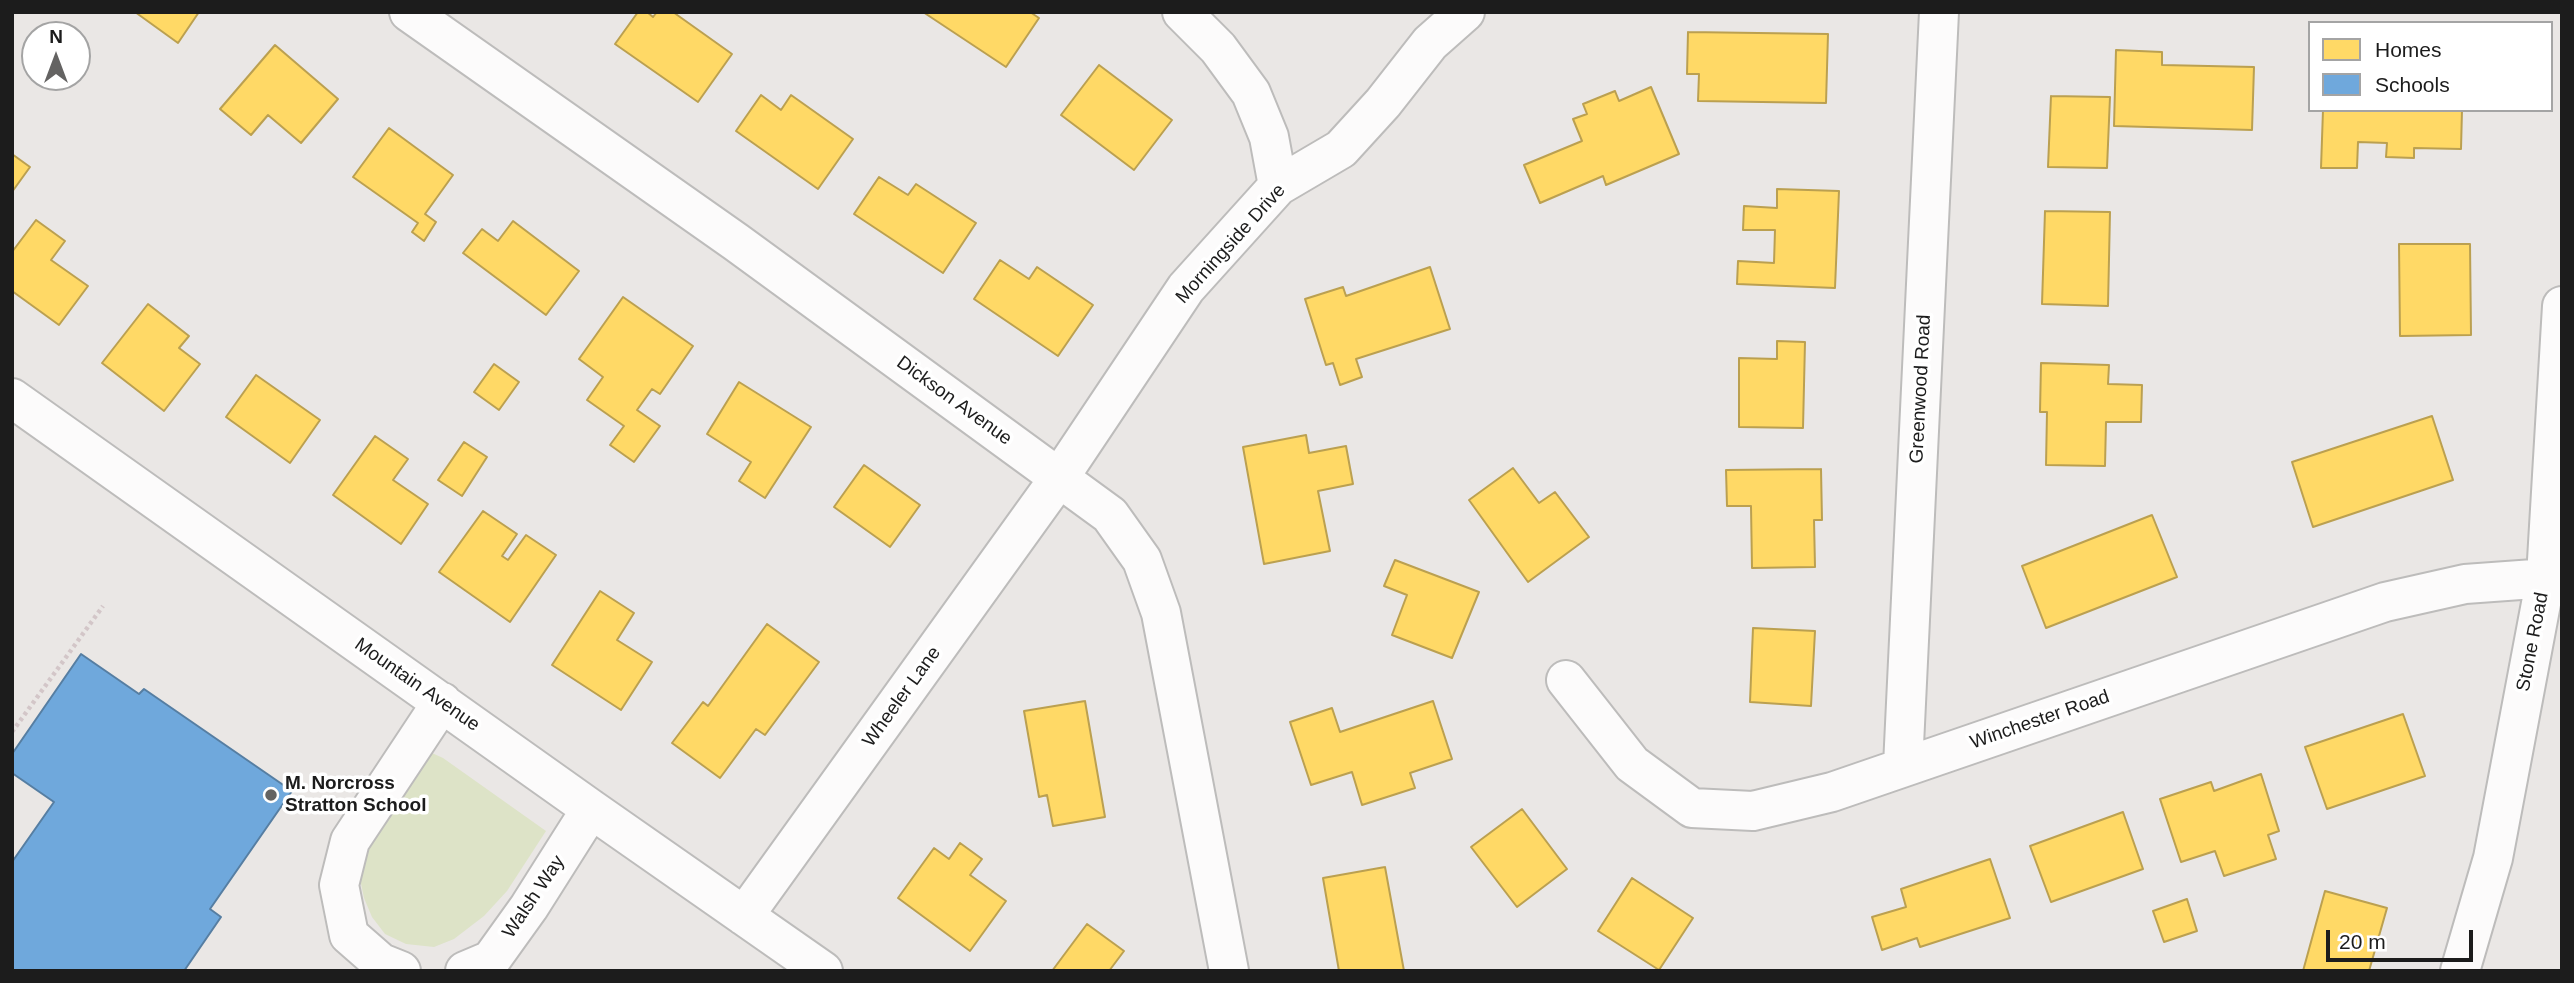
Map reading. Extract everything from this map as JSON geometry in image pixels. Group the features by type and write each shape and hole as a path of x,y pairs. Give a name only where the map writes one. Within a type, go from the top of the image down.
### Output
{"street":[{"name":"Dickson Avenue","path":"409,12 736,242 1110,515 1142,559 1161,613 1230,971"},
{"path":"1182,12 1218,48 1251,93 1269,136 1278,186"},
{"name":"Morningside Drive","path":"1059,478 1186,288 1278,186 1341,149 1383,103 1430,43 1465,12"},
{"name":"Greenwood Road","path":"1903,766 1939,12"},
{"name":"Stone Road","path":"2460,971 2493,858 2554,577 2562,306"},
{"name":"Mountain Avenue","path":"12,398 823,971"},
{"name":"Wheeler Lane","path":"744,916 1059,478"},
{"name":"Winchester Road","path":"1566,680 1632,764 1692,808 1753,811 1832,792 2385,602 2465,584 2554,577"},
{"path":"401,971 381,963 349,935 339,885 351,841 442,702"},
{"name":"Walsh Way","path":"465,971 491,960 591,809"}],"path":[{"path":"12,732 103,606"}],"green space":[{"path":"432,753 546,831 507,891 484,916 454,939 434,947 406,944 385,934 372,917 360,879 361,853"}],"building: Homes":[{"path":"135,12 199,12 178,43"},
{"path":"638,12 647,12 653,17 657,12 673,12 732,54 698,102 615,44"},
{"path":"923,12 1030,12 1039,18 1006,67"},
{"path":"1688,32 1828,34 1826,103 1698,101 1699,74 1687,74"},
{"path":"275,45 338,99 301,143 268,115 251,135 220,109"},
{"path":"2116,50 2162,52 2162,65 2254,67 2252,130 2114,126"},
{"path":"1099,65 1172,120 1134,170 1061,115"},
{"path":"1651,87 1679,154 1606,185 1603,176 1540,203 1524,165 1582,141 1573,119 1587,114 1583,104 1615,91 1619,101"},
{"path":"761,95 781,110 791,95 853,139 818,189 736,131"},
{"path":"2051,96 2110,97 2107,168 2048,167"},
{"path":"2323,112 2462,112 2461,149 2414,148 2414,158 2386,157 2387,143 2358,142 2357,168 2321,168"},
{"path":"389,128 453,175 425,214 436,222 424,241 412,232 418,223 353,177"},
{"path":"12,154 30,167 12,192"},
{"path":"879,177 908,195 916,184 976,223 943,273 854,214"},
{"path":"1777,189 1839,191 1835,288 1737,284 1738,261 1774,263 1775,230 1743,230 1744,206 1777,208"},
{"path":"2045,211 2110,212 2108,306 2042,304"},
{"path":"36,220 65,241 51,260 88,286 59,325 12,291 12,252"},
{"path":"513,221 579,271 546,315 463,253 482,229 498,241"},
{"path":"2399,244 2470,244 2471,335 2400,336"},
{"path":"1000,260 1029,279 1037,267 1093,305 1058,356 974,299"},
{"path":"1430,267 1450,329 1356,359 1362,377 1340,385 1333,363 1326,365 1305,299 1343,287 1346,296"},
{"path":"623,297 693,346 660,394 652,389 637,410 660,426 634,462 610,445 624,426 587,400 603,377 579,359"},
{"path":"148,304 189,336 179,348 200,364 164,411 102,363"},
{"path":"1777,341 1805,342 1803,428 1739,427 1739,358 1777,359"},
{"path":"2041,363 2109,365 2108,384 2142,385 2141,422 2106,422 2105,466 2046,465 2047,412 2040,412"},
{"path":"494,364 519,382 499,410 474,392"},
{"path":"256,375 320,420 290,463 226,417"},
{"path":"739,382 811,427 765,498 739,481 751,462 707,434"},
{"path":"2432,416 2453,480 2313,527 2292,462"},
{"path":"1306,435 1309,453 1346,446 1353,484 1318,491 1330,551 1264,564 1243,447"},
{"path":"375,436 408,459 393,480 428,504 401,544 333,495"},
{"path":"464,442 487,457 462,496 438,480"},
{"path":"864,465 920,505 890,547 834,507"},
{"path":"1513,468 1539,503 1555,492 1589,537 1528,582 1469,500"},
{"path":"1821,469 1822,520 1814,520 1815,567 1752,568 1751,506 1727,506 1726,470"},
{"path":"483,511 517,534 502,556 508,560 526,535 556,555 510,622 439,572"},
{"path":"2152,515 2177,577 2046,628 2022,566"},
{"path":"1395,560 1479,592 1452,658 1392,635 1407,595 1384,586"},
{"path":"600,591 634,613 617,640 652,662 621,710 552,665"},
{"path":"767,624 819,662 765,735 756,729 720,778 672,743 703,702 708,706"},
{"path":"1753,628 1815,631 1811,706 1750,702"},
{"path":"1085,701 1105,817 1053,826 1047,795 1039,797 1024,711"},
{"path":"1433,701 1452,759 1410,773 1415,788 1362,805 1352,772 1311,785 1290,722 1332,708 1340,732"},
{"path":"2403,714 2425,776 2327,809 2305,747"},
{"path":"2261,774 2279,831 2268,835 2276,859 2224,876 2215,851 2181,862 2160,799 2211,782 2214,791"},
{"path":"1522,809 1567,869 1517,907 1471,847"},
{"path":"2123,812 2143,869 2051,902 2030,846"},
{"path":"960,843 982,859 970,875 1006,901 970,951 898,898 934,848 949,859"},
{"path":"1990,859 2010,918 1920,947 1917,938 1882,950 1872,917 1906,907 1901,889"},
{"path":"1385,867 1404,971 1339,971 1323,878"},
{"path":"1632,878 1693,918 1659,970 1598,931"},
{"path":"2325,891 2387,908 2369,971 2303,971"},
{"path":"2187,899 2197,931 2164,942 2153,911"},
{"path":"1087,924 1124,951 1109,971 1052,971"}],"building: Schools":[{"path":"81,654 139,694 144,689 292,791 210,909 221,917 184,971 12,971 12,862 54,802 12,773 12,754"}],"place":[{"name":"M. Norcross Stratton School","path":"271,795"}]}
